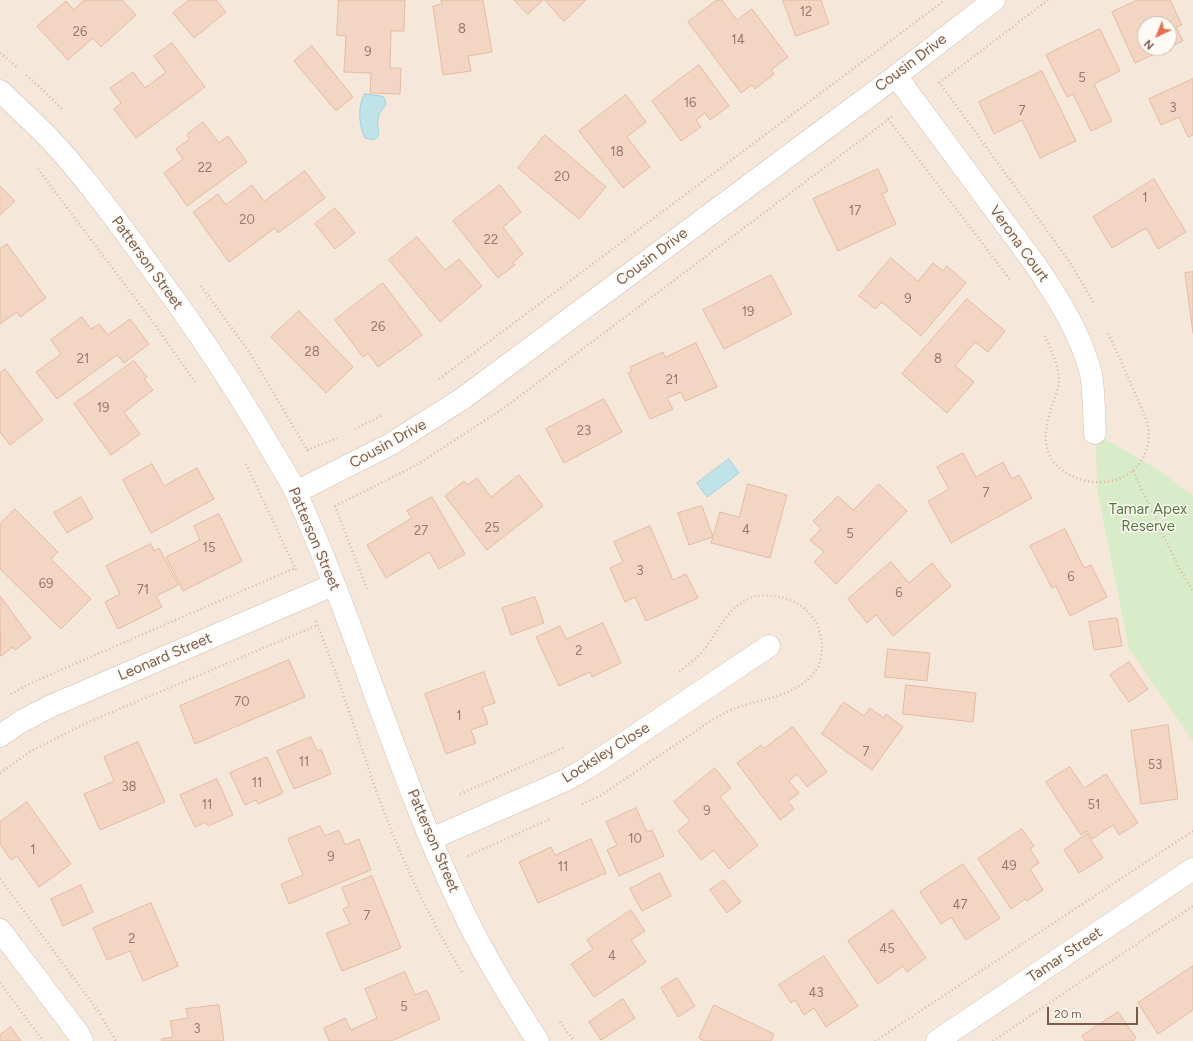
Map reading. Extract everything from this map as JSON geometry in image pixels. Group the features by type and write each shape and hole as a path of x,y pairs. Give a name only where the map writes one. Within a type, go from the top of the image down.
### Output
{"street":[{"name":"Cousin Drive","path":"296,492 391,444 462,399 896,76 994,0"},
{"name":"Verona Court","path":"896,76 1035,264 1058,299 1083,351 1091,375 1096,433"},
{"name":"Patterson Street","path":"0,91 49,138 130,239 209,348 251,415 296,492 334,585 400,762 460,906 512,1001 538,1041"},
{"name":"Leonard Street","path":"0,736 22,721 51,706 334,585"},
{"name":"Locksley Close","path":"431,839 566,780 587,768 769,646"},
{"name":"Tamar Street","path":"937,1041 1193,869"},
{"path":"0,930 78,1033 82,1041"}],"path":[{"path":"434,383 945,0"},
{"path":"939,82 1048,0"},
{"path":"35,166 153,322 199,388"},
{"path":"351,432 383,415"},
{"path":"307,450 344,435"},
{"path":"7,696 31,683 295,568 245,462"},
{"path":"1133,471 1176,562 1193,591"},
{"path":"0,773 31,751 91,721 318,625"},
{"path":"875,1041 1193,831"},
{"path":"0,879 92,1002 116,1041"},
{"path":"993,1041 1193,906"},
{"path":"0,983 43,1041"},
{"path":"556,1016 574,1041"}],"shaded area":[{"path":"0,0 1193,0 1193,1041 0,1041"}],"green space":[{"name":"Tamar Apex Reserve","path":"1095,433 1157,469 1193,496 1193,741 1129,649 1098,495"}],"water":[{"path":"365,94 384,97 386,104 379,115 379,133 377,138 374,140 365,138 361,128 360,109 362,98"},
{"path":"729,459 739,473 707,497 697,483"}],"building":[{"path":"84,0 122,0 136,15 101,47 93,38 68,60 37,26 66,1 74,10"},
{"path":"189,0 216,0 226,12 194,38 173,13"},
{"path":"339,0 405,0 404,31 391,31 390,68 401,68 400,94 370,93 371,73 344,72 346,36 337,35"},
{"path":"441,0 483,0 492,52 468,56 471,71 443,75 433,6 442,4"},
{"path":"514,0 543,0 528,14"},
{"path":"545,0 586,0 564,21"},
{"path":"717,0 722,0 737,20 752,9 788,57 771,70 774,74 755,89 752,85 741,93 688,22"},
{"path":"783,0 821,0 829,24 796,36"},
{"path":"1138,0 1170,0 1182,25 1177,27 1177,16 1137,16 1137,56 1150,56 1135,63 1112,12"},
{"path":"1100,29 1120,71 1094,84 1112,121 1091,131 1073,94 1067,97 1046,55"},
{"path":"1177,29 1183,41 1177,44"},
{"path":"172,43 205,87 136,138 114,109 121,103 110,88 133,72 145,88 166,72 154,56"},
{"path":"312,46 353,97 336,111 294,61"},
{"path":"699,65 729,106 710,120 705,113 696,120 701,127 681,141 652,101"},
{"path":"1042,71 1076,141 1040,158 1022,120 994,134 979,102"},
{"path":"1193,79 1193,135 1188,137 1179,117 1161,125 1149,99"},
{"path":"626,95 646,122 627,137 650,167 623,188 579,131"},
{"path":"203,122 219,143 228,136 247,162 187,206 164,173 183,159 176,149 190,139 187,135"},
{"path":"545,135 606,187 579,219 518,168"},
{"path":"878,169 888,191 882,194 896,224 838,251 813,199"},
{"path":"305,171 325,198 278,233 275,228 229,262 193,212 218,194 226,205 252,185 264,201"},
{"path":"1154,179 1186,232 1158,249 1146,228 1112,248 1093,217"},
{"path":"500,185 521,212 503,227 523,254 513,262 515,265 498,278 453,221"},
{"path":"0,186 15,201 0,215"},
{"path":"335,208 355,233 335,249 315,224"},
{"path":"417,237 445,270 459,259 482,286 440,322 389,260"},
{"path":"7,244 46,298 20,317 17,312 0,324 0,249"},
{"path":"891,258 918,281 933,263 943,271 947,266 966,283 921,336 882,302 875,309 859,296"},
{"path":"1193,272 1193,333 1185,273"},
{"path":"771,275 792,314 724,349 703,310"},
{"path":"383,283 422,335 378,367 368,353 363,357 335,320"},
{"path":"967,299 1005,331 988,352 975,342 955,366 974,382 947,413 902,374"},
{"path":"299,311 353,367 326,393 271,337"},
{"path":"82,317 91,329 99,324 108,335 130,319 149,344 124,363 117,355 57,399 36,372 61,354 51,340"},
{"path":"696,343 717,387 685,401 681,392 667,398 673,409 650,419 628,373 632,371 630,367 663,352 665,357"},
{"path":"134,361 147,377 144,379 153,390 124,412 140,434 111,455 74,404"},
{"path":"5,369 43,420 10,445 0,432 0,373"},
{"path":"604,399 622,432 564,463 546,429"},
{"path":"963,453 976,477 1003,462 1012,479 1019,475 1032,498 951,543 928,501 949,489 937,467"},
{"path":"152,464 164,486 197,468 214,499 151,533 123,480"},
{"path":"519,475 543,506 487,550 445,496 464,481 467,485 477,478 491,497"},
{"path":"748,484 787,495 770,558 711,543 720,512 739,517"},
{"path":"879,484 907,511 836,584 814,562 824,552 810,540 821,529 813,521 838,496 853,510"},
{"path":"81,497 93,518 67,533 54,513"},
{"path":"432,497 465,554 439,569 429,552 386,578 367,545 412,518 407,511"},
{"path":"702,506 713,537 689,545 678,513"},
{"path":"15,509 58,552 51,559 91,599 61,629 0,569 0,524"},
{"path":"219,514 242,561 183,591 166,557 200,540 194,526"},
{"path":"650,526 673,580 686,574 698,598 646,621 635,597 625,602 610,568 623,562 614,542"},
{"path":"1065,529 1084,568 1091,565 1107,597 1070,616 1056,586 1052,588 1030,546"},
{"path":"151,544 154,551 159,548 178,585 156,596 162,607 118,629 105,602 120,594 106,566"},
{"path":"891,562 909,583 932,563 951,586 893,636 876,615 867,623 848,599"},
{"path":"0,596 31,638 15,650 13,647 1,656"},
{"path":"535,597 544,623 511,635 502,608"},
{"path":"1117,618 1122,646 1094,650 1089,622"},
{"path":"603,623 621,663 592,677 590,672 559,686 536,637 560,626 566,639"},
{"path":"888,649 930,653 927,681 885,677"},
{"path":"289,660 305,697 195,744 180,706"},
{"path":"1129,662 1148,689 1129,702 1110,675"},
{"path":"484,672 495,703 482,707 488,724 471,730 476,743 446,754 425,694"},
{"path":"906,685 976,693 973,722 903,714"},
{"path":"844,702 864,716 870,708 884,718 886,714 903,727 872,770 822,734"},
{"path":"1168,725 1178,799 1141,804 1131,731"},
{"path":"793,727 827,772 807,787 797,774 789,781 799,793 788,801 794,809 780,820 737,763 761,745 764,748"},
{"path":"311,737 317,751 321,749 331,774 294,789 277,751"},
{"path":"138,742 165,802 100,830 84,794 114,781 104,757"},
{"path":"267,757 283,793 258,804 256,800 245,805 230,773"},
{"path":"1070,767 1084,788 1106,774 1138,823 1119,835 1113,825 1092,839 1087,831 1081,835 1046,782"},
{"path":"715,768 731,788 720,797 758,845 729,869 714,850 701,860 678,831 690,821 674,802"},
{"path":"217,779 233,815 208,826 206,822 195,827 180,795"},
{"path":"27,802 71,864 39,887 17,856 11,860 0,844 0,822"},
{"path":"636,808 647,832 652,830 664,856 619,876 607,850 617,845 606,822"},
{"path":"320,826 325,836 339,830 345,845 359,839 371,870 289,904 281,884 303,875 288,839"},
{"path":"1022,829 1034,846 1030,849 1039,863 1030,869 1043,890 1027,901 1025,899 1011,909 978,859"},
{"path":"1087,834 1103,858 1079,873 1064,850"},
{"path":"591,839 606,873 538,903 519,862 551,847 555,855"},
{"path":"963,864 1000,918 966,940 951,917 941,924 920,892"},
{"path":"660,873 671,896 642,911 630,889"},
{"path":"372,876 401,948 342,971 326,933 350,924 343,909 349,906 342,888"},
{"path":"724,880 741,902 727,913 710,890"},
{"path":"81,885 93,912 63,926 51,899"},
{"path":"151,903 178,966 143,981 130,951 107,960 93,928"},
{"path":"631,910 645,931 631,940 646,962 594,997 571,964 593,949 587,940"},
{"path":"893,910 926,958 907,972 903,966 878,984 848,941"},
{"path":"824,956 858,1006 826,1027 814,1008 804,1015 795,1000 791,1003 779,985"},
{"path":"1193,966 1193,1010 1158,1034 1138,1003"},
{"path":"405,972 415,995 427,990 440,1019 391,1041 329,1041 324,1028 345,1018 351,1030 377,1018 365,989"},
{"path":"677,978 695,1006 678,1017 661,988"},
{"path":"623,999 635,1018 601,1040 589,1022"},
{"path":"219,1005 224,1041 162,1041 161,1039 173,1037 170,1021 188,1018 186,1009"},
{"path":"714,1005 774,1034 771,1041 704,1041 699,1038"},
{"path":"1118,1012 1136,1038 1133,1041 1085,1041 1082,1036"},
{"path":"11,1027 21,1041 0,1041 0,1035"}]}
